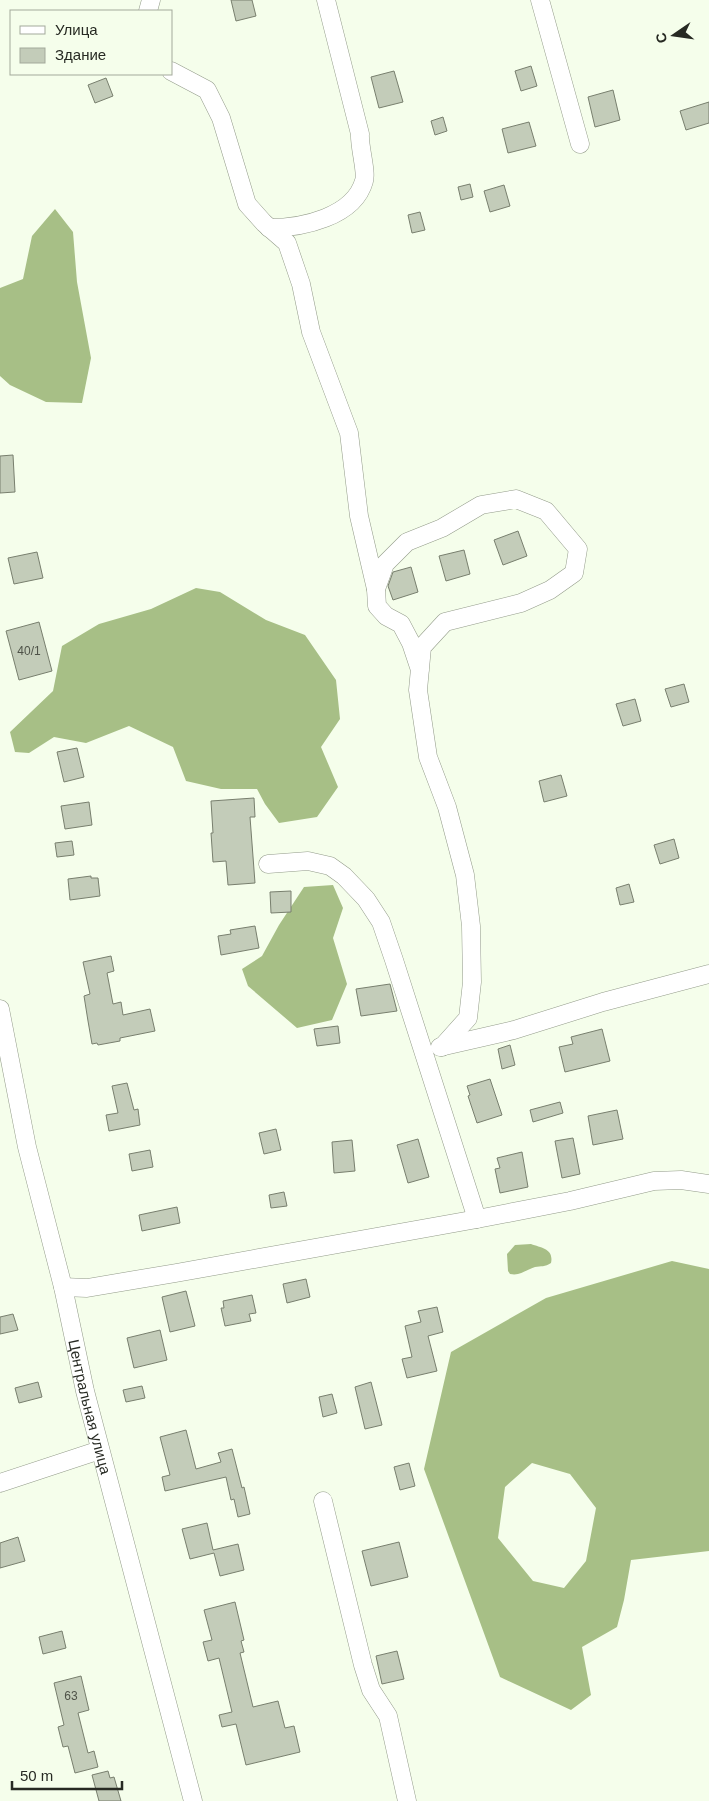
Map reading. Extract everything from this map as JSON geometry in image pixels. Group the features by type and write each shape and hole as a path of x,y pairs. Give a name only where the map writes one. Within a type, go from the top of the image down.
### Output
{"street":[{"path":"269,228 289,228 331,216 353,202 365,180 360,134 326,0"},
{"path":"540,0 580,144"},
{"path":"172,72 207,90 221,118 247,204 269,228 287,243 301,284 311,332 349,433 358,516 376,589 377,606 386,616 401,624 411,642 420,670"},
{"path":"376,589 385,564 407,542 442,528 482,505 516,498 546,511 578,549 574,574 550,590 521,603 445,622 422,647 418,690 428,757 446,806 465,875 471,926 472,982 468,1018 442,1047"},
{"path":"268,864 308,861 330,866 344,876 366,899 381,922 477,1219"},
{"path":"423,1051 514,1030 603,1002 709,974"},
{"name":"Центральная улица","path":"0,1009 27,1147 100,1450 192,1801"},
{"path":"62,1287 87,1288 158,1276 477,1219 654,1182 681,1180 709,1184"},
{"path":"0,1483 100,1450"},
{"path":"323,1501 363,1665 371,1690 388,1716 407,1801"}],"shaded area":[{"path":"55,209 73,232 77,282 91,358 82,403 46,402 10,385 0,376 0,288 23,279 32,236"},
{"path":"196,588 220,592 266,620 305,635 336,680 340,719 321,747 338,787 317,817 279,823 257,789 221,789 186,781 173,747 129,726 86,743 54,737 29,753 15,752 10,732 53,691 62,646 99,624 151,609"},
{"path":"333,885 343,908 333,938 347,984 332,1020 297,1028 248,986 242,969 262,956 279,925 304,887"},
{"path":"531,1244 549,1252 551,1263 520,1273 510,1274 508,1271 507,1254 515,1245"},
{"path":"672,1261 709,1269 709,1551 631,1560 617,1627 582,1647 591,1695 571,1710 500,1677 424,1469 451,1352 546,1298","holes":["532,1463 570,1474 596,1508 586,1561 564,1588 533,1581 498,1538 505,1487"]}],"building":[{"path":"231,0 252,0 256,16 236,21"},
{"path":"531,66 537,86 521,91 515,71"},
{"path":"394,71 403,102 379,108 371,77"},
{"path":"106,78 113,96 95,103 88,85"},
{"path":"613,90 620,120 595,127 588,97"},
{"path":"709,102 709,123 686,130 680,111"},
{"path":"443,117 447,131 435,135 431,121"},
{"path":"529,122 536,146 508,153 502,129"},
{"path":"470,184 473,197 461,200 458,187"},
{"path":"504,185 510,206 490,212 484,191"},
{"path":"420,212 425,230 412,233 408,215"},
{"path":"13,455 15,492 0,493 0,456"},
{"path":"518,531 527,556 503,565 494,540"},
{"path":"464,550 470,574 446,581 439,556"},
{"path":"37,552 43,578 14,584 8,558"},
{"path":"411,567 418,592 393,600 388,586 393,572"},
{"path":"39,622 52,671 19,680 6,631"},
{"path":"684,684 689,702 671,707 665,689"},
{"path":"635,699 641,721 623,726 616,704"},
{"path":"77,748 84,777 64,782 57,752"},
{"path":"561,775 567,796 544,802 539,781"},
{"path":"254,798 255,817 250,817 255,883 228,885 226,861 213,862 211,801"},
{"path":"89,802 92,825 65,829 61,806"},
{"path":"674,839 679,858 660,864 654,845"},
{"path":"72,841 74,855 57,857 55,843"},
{"path":"91,876 91,878 98,878 100,896 70,900 68,879"},
{"path":"629,884 634,902 620,905 616,888"},
{"path":"291,891 291,912 271,913 270,892"},
{"path":"255,926 259,948 221,955 218,936 231,934 230,930"},
{"path":"111,956 114,971 107,973 113,1004 121,1002 123,1015 150,1009 155,1031 120,1038 120,1041 98,1045 97,1043 92,1044 84,996 90,994 83,962"},
{"path":"390,984 397,1011 361,1016 356,989"},
{"path":"338,1026 340,1043 317,1046 314,1029"},
{"path":"602,1029 610,1061 565,1072 559,1047 573,1044 571,1037"},
{"path":"510,1045 515,1065 502,1069 498,1049"},
{"path":"490,1079 502,1115 477,1123 468,1096 470,1095 467,1086"},
{"path":"127,1083 134,1110 138,1109 140,1125 109,1131 106,1115 118,1113 112,1086"},
{"path":"560,1102 563,1113 533,1122 530,1110"},
{"path":"617,1110 623,1139 593,1145 588,1116"},
{"path":"276,1129 281,1150 264,1154 259,1133"},
{"path":"573,1138 580,1174 562,1178 555,1141"},
{"path":"418,1139 429,1177 408,1183 397,1145"},
{"path":"352,1140 355,1171 334,1173 332,1142"},
{"path":"150,1150 153,1167 132,1171 129,1154"},
{"path":"522,1152 528,1187 500,1193 495,1169 500,1168 497,1158"},
{"path":"284,1192 287,1206 271,1208 269,1195"},
{"path":"177,1207 180,1223 142,1231 139,1215"},
{"path":"306,1279 310,1297 287,1303 283,1284"},
{"path":"186,1291 195,1326 170,1332 162,1297"},
{"path":"252,1295 256,1313 249,1314 251,1321 225,1326 221,1308 224,1308 223,1301"},
{"path":"437,1307 443,1332 428,1336 437,1371 407,1378 402,1359 412,1357 405,1326 421,1322 418,1311"},
{"path":"13,1314 18,1330 0,1334 0,1317"},
{"path":"160,1330 167,1360 134,1368 127,1338"},
{"path":"38,1382 42,1397 19,1403 15,1388"},
{"path":"371,1382 382,1425 365,1429 355,1387"},
{"path":"142,1386 145,1398 126,1402 123,1390"},
{"path":"332,1394 337,1413 323,1417 319,1397"},
{"path":"186,1430 196,1469 221,1462 218,1453 232,1449 250,1514 238,1517 234,1499 231,1500 226,1477 165,1491 162,1477 170,1475 160,1437"},
{"path":"409,1463 415,1486 400,1490 394,1467"},
{"path":"207,1523 213,1550 238,1544 244,1570 220,1576 214,1553 190,1559 182,1529"},
{"path":"18,1537 25,1561 0,1568 0,1543"},
{"path":"399,1542 408,1577 371,1586 362,1551"},
{"path":"235,1602 244,1640 241,1641 244,1652 240,1653 253,1707 278,1701 285,1728 294,1726 300,1752 246,1765 236,1724 222,1727 219,1715 232,1712 219,1658 208,1661 203,1642 212,1640 204,1610"},
{"path":"62,1631 66,1648 43,1654 39,1637"},
{"path":"397,1651 404,1679 382,1684 376,1656"},
{"path":"81,1676 89,1710 78,1713 88,1753 94,1751 98,1767 75,1773 68,1746 63,1747 58,1727 64,1725 54,1683"},
{"path":"108,1771 110,1778 114,1777 121,1801 99,1801 92,1775"}]}
